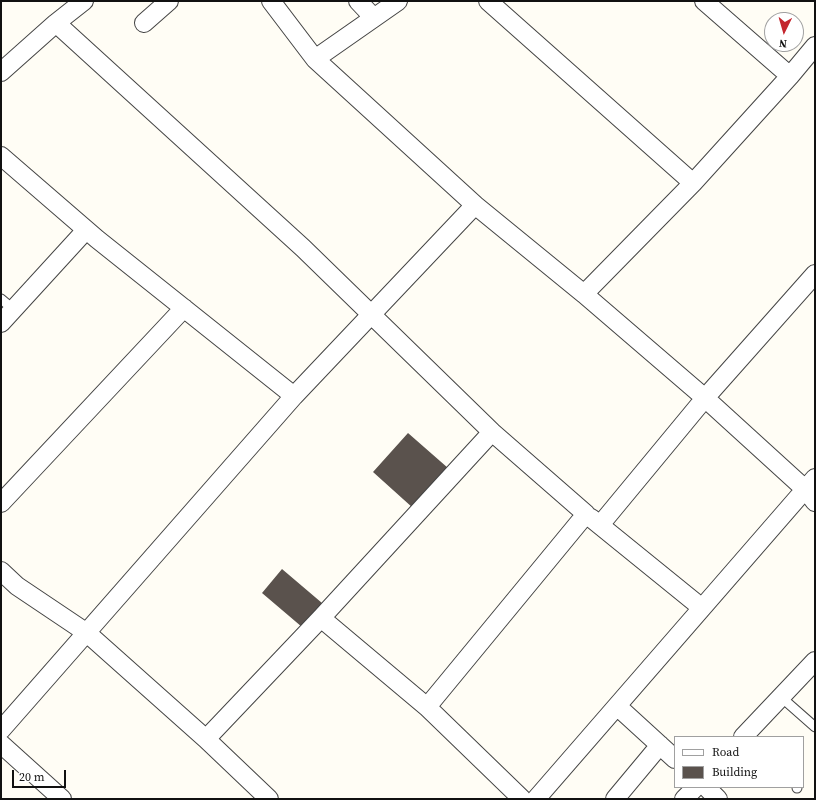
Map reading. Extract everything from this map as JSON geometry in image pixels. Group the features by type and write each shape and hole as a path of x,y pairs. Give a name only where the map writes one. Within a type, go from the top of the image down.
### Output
{"street":[{"path":"1,72 56,23 84,1"},
{"path":"144,23 169,1"},
{"path":"271,1 315,60 475,205 584,294 812,490 702,608 536,799"},
{"path":"358,1 374,18"},
{"path":"315,60 398,1"},
{"path":"488,1 693,183"},
{"path":"704,1 790,76"},
{"path":"56,23 303,248 370,315 492,432 586,514 702,608"},
{"path":"584,294 693,183 790,76 815,46"},
{"path":"1,156 86,230 294,396"},
{"path":"4,720 87,633 294,396 475,205"},
{"path":"1,323 7,304 86,230"},
{"path":"600,525 705,398 815,274"},
{"path":"1,503 184,308"},
{"path":"206,739 321,618 492,432"},
{"path":"427,707 586,514"},
{"path":"1,571 17,586 87,633 206,739 269,799"},
{"path":"321,618 427,707 522,799"},
{"path":"745,736 815,660"},
{"path":"617,706 674,757"},
{"path":"1,744 62,799"},
{"path":"615,799 660,745"},
{"path":"684,799 695,788"},
{"path":"707,788 718,799"}],"lane":[{"path":"781,697 815,727"}],"building":[{"path":"408,433 448,468 413,508 373,472"},
{"path":"282,569 322,603 302,627 262,593"}]}
